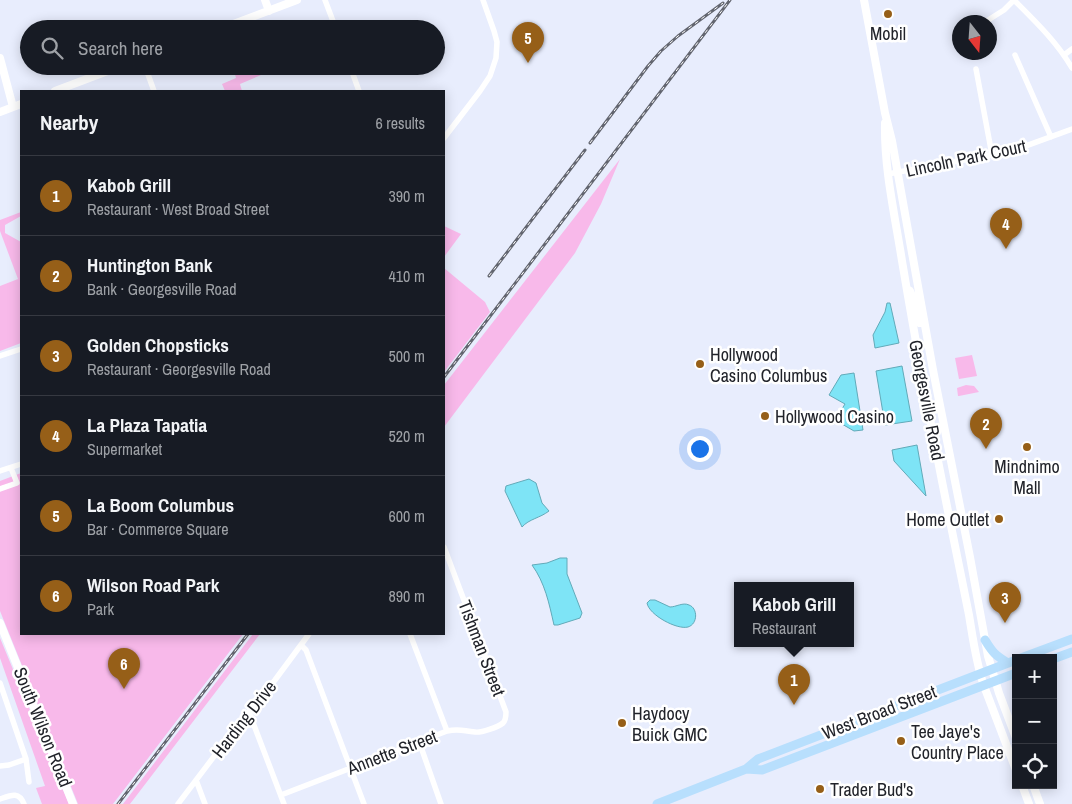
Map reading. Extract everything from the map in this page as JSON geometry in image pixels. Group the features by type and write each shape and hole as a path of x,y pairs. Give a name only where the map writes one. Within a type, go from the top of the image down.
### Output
{"main road":[{"path":"265,0 269,10"},
{"path":"243,20 269,10 278,3 297,0"},
{"name":"Georgesville Road","path":"864,0 985,640 995,682 1012,727"},
{"path":"0,58 13,107"},
{"path":"60,90 98,75"},
{"path":"0,112 20,104"},
{"name":"Georgesville Road","path":"885,113 884,145 888,174 931,426 980,674 1012,760"},
{"path":"905,277 916,306 925,346 930,353"},
{"name":"South Wilson Road","path":"0,623 74,804"},
{"path":"1032,654 1072,639"},
{"path":"985,640 992,652 997,656 1012,661"},
{"path":"1057,657 1070,652"},
{"name":"West Broad Street","path":"657,804 746,769 758,758 1012,661"},
{"name":"West Broad Street","path":"746,769 762,770 1012,675"},
{"path":"1023,789 1029,804"},
{"path":"1034,789 1040,804"}],"street":[{"path":"325,0 333,20"},
{"path":"445,137 490,76 496,58 497,42 483,0"},
{"path":"996,15 1014,0 1042,28 1064,54 1072,68"},
{"path":"1064,54 1072,49"},
{"path":"1015,55 1051,137"},
{"path":"976,69 992,155"},
{"path":"148,75 154,90"},
{"path":"353,75 359,90"},
{"name":"Lincoln Park Court","path":"888,174 1012,151 1072,129"},
{"path":"0,356 20,349"},
{"path":"0,471 20,464"},
{"path":"0,489 16,483 11,468"},
{"name":"Tishman Street","path":"445,550 506,712 504,721"},
{"name":"Harding Drive","path":"178,804 308,635"},
{"path":"410,635 447,731"},
{"path":"301,645 306,650 364,804"},
{"path":"0,683 26,759 29,782"},
{"path":"0,710 8,707"},
{"path":"249,712 284,804"},
{"name":"Annette Street","path":"281,795 447,731 458,729 478,732 499,725 504,721"},
{"path":"418,743 441,804"},
{"path":"0,766 26,759"},
{"path":"196,780 205,804"},
{"path":"0,799 10,795 17,795 24,804"}],"shaded area":[{"path":"235,75 261,75 240,84 242,90 225,90 222,84 236,78"},
{"path":"620,159 601,204 575,253 445,426 445,384"},
{"path":"20,212 20,217 5,225 5,233 20,241 20,343 0,351 0,286 18,279 0,231 0,220"},
{"path":"445,226 461,234 445,256"},
{"path":"445,269 485,302 490,312 445,371"},
{"path":"972,355 977,376 959,379 955,358"},
{"path":"966,385 974,386 979,392 958,396 957,388"},
{"path":"20,473 20,635 242,635 113,804 78,804 0,611 0,481"},
{"path":"252,635 259,635 130,804 123,804"},
{"path":"0,638 69,804 42,804 36,788 45,786 0,658"}],"water":[{"path":"887,303 890,303 899,343 875,348 873,335 885,312"},
{"path":"902,366 912,421 885,425 876,371"},
{"path":"854,373 863,430 854,431 835,420 845,404 829,395 841,375"},
{"path":"917,445 926,496 894,461 892,450"},
{"path":"529,479 536,483 542,503 549,511 522,527 505,491 506,486"},
{"path":"560,558 567,558 567,574 582,613 580,618 554,625 543,586 532,565 547,563"},
{"path":"650,600 655,600 670,607 684,604 689,605 695,612 694,623 688,627 683,627 664,621 649,608 647,603"}],"railway":[{"path":"445,376 730,0"},
{"path":"590,143 661,51 723,3"},
{"path":"489,276 585,150"},
{"path":"118,804 247,635"}],"place":[{"name":"Mobil","path":"888,14"},
{"name":"La Boom Columbus","path":"528,63"},
{"name":"La Plaza Tapatia","path":"1006,249"},
{"name":"Hollywood Casino Columbus","path":"700,364"},
{"name":"Hollywood Casino","path":"765,416"},
{"name":"Mindnimo Mall","path":"1027,447"},
{"name":"Huntington Bank","path":"986,449"},
{"name":"Home Outlet","path":"999,519"},
{"name":"Golden Chopsticks","path":"1005,623"},
{"name":"Wilson Road Park","path":"124,689"},
{"name":"Kabob Grill","path":"794,705"},
{"name":"Haydocy Buick GMC","path":"622,723"},
{"name":"Tee Jaye's Country Place","path":"901,741"},
{"name":"Trader Bud's","path":"820,789"}]}
